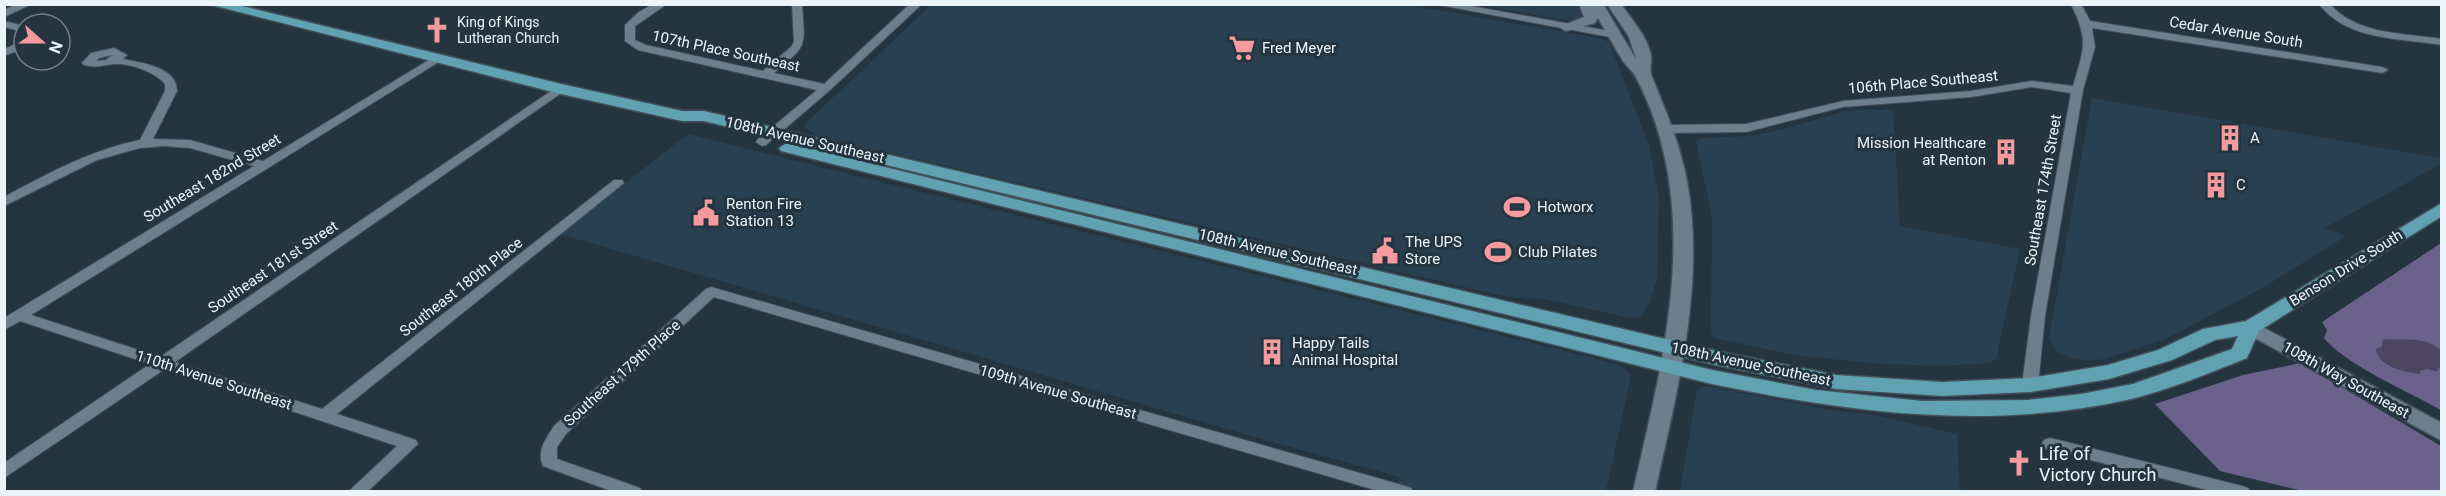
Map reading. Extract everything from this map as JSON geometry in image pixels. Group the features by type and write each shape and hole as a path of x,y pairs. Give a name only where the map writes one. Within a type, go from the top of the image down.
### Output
{"main road":[{"name":"108th Avenue Southeast","path":"215,4 561,90 682,116 690,124 768,137 1186,231 1672,357 1793,395 1844,402 1956,409 2030,408 2132,391 2184,375 2240,352 2251,327"},
{"path":"1566,27 1590,20 1592,15 1586,4"},
{"path":"1596,4 1615,35 1627,39 1644,70 1666,129 1679,177 1684,221 1685,277 1672,357 1644,492"},
{"path":"1614,4 1638,41 1644,56 1644,70"},
{"name":"108th Avenue Southeast","path":"768,137 1072,218 1672,357 1836,382 1942,389 2030,385 2109,372 2165,355 2210,334 2251,327"},
{"name":"Benson Drive South","path":"2251,327 2442,208"},
{"path":"1072,218 1100,219 1171,235 1181,235 1186,231"},
{"name":"108th Way Southeast","path":"2251,327 2442,433"}],"street":[{"path":"4,14 27,4"},
{"name":"107th Place Southeast","path":"662,4 643,14 630,25 628,33 630,41 642,48 826,88"},
{"path":"765,75 796,49 799,42 797,4"},
{"path":"768,137 826,88 917,4"},
{"path":"1439,4 1615,35"},
{"name":"Southeast 174th Street","path":"2030,385 2038,316 2077,90 2090,46 2086,24 2076,4"},
{"path":"2324,4 2335,18 2344,22 2442,42"},
{"name":"Cedar Avenue South","path":"2086,24 2382,70"},
{"path":"115,60 157,72 171,83 171,91 145,142"},
{"name":"Southeast 182nd Street","path":"4,325 436,60"},
{"name":"106th Place Southeast","path":"1666,129 1746,128 1843,104 1971,94 2032,84 2077,90"},
{"name":"Southeast 181st Street","path":"4,472 561,90"},
{"path":"4,202 90,156 145,142 191,145 265,165"},
{"name":"Southeast 180th Place","path":"324,416 618,183"},
{"name":"Southeast 179th Place","path":"634,492 549,462 549,447 560,430 711,292"},
{"name":"109th Avenue Southeast","path":"711,292 1405,492"},
{"name":"110th Avenue Southeast","path":"19,316 410,444 356,492"},
{"path":"2050,444 2242,492"}],"shaded area":[{"path":"931,5 1407,5 1599,38 1609,42 1649,145 1659,198 1657,279 1649,305 1641,316 1631,318 1544,299 1508,297 817,136 804,127"},
{"path":"1479,5 1577,5 1582,15 1578,19 1565,20"},
{"path":"2092,98 2441,158 2441,164 2325,228 2346,236 2264,287 2166,339 2105,359 2088,361 2074,359 2057,352 2049,338"},
{"path":"1849,110 1893,110 1900,226 2020,249 1996,359 1991,363 1937,366 1868,363 1794,355 1714,338 1711,331 1712,217 1696,141 1702,138 1750,136 1780,130"},
{"path":"688,134 1613,363 1627,370 1631,376 1606,491 1396,491 1400,477 1265,440 560,234"},
{"path":"2441,243 2441,350 2421,340 2383,339 2382,347 2376,349 2382,360 2400,370 2420,374 2420,371 2427,369 2437,371 2441,366 2441,410 2346,358 2324,338 2327,330 2322,322"},
{"path":"2383,339 2424,340 2440,348 2441,367 2438,371 2427,369 2421,374 2415,373 2394,368 2382,360 2376,349 2383,347"},
{"path":"2301,363 2441,446 2441,491 2303,491 2220,471 2155,404 2243,375"},
{"path":"1706,386 1836,411 1870,414 1957,434 1960,491 1680,491 1697,390"}],"place":[{"name":"King of Kings Lutheran Church","path":"437,30"},
{"name":"Fred Meyer","path":"1242,48"},
{"name":"A","path":"2230,138"},
{"name":"Mission Healthcare at Renton","path":"2006,152"},
{"name":"C","path":"2216,185"},
{"name":"Hotworx","path":"1517,207"},
{"name":"Renton Fire Station 13","path":"706,213"},
{"name":"The UPS Store","path":"1385,251"},
{"name":"Club Pilates","path":"1498,252"},
{"name":"Happy Tails Animal Hospital","path":"1272,352"},
{"name":"Life of Victory Church","path":"2019,463"}]}
